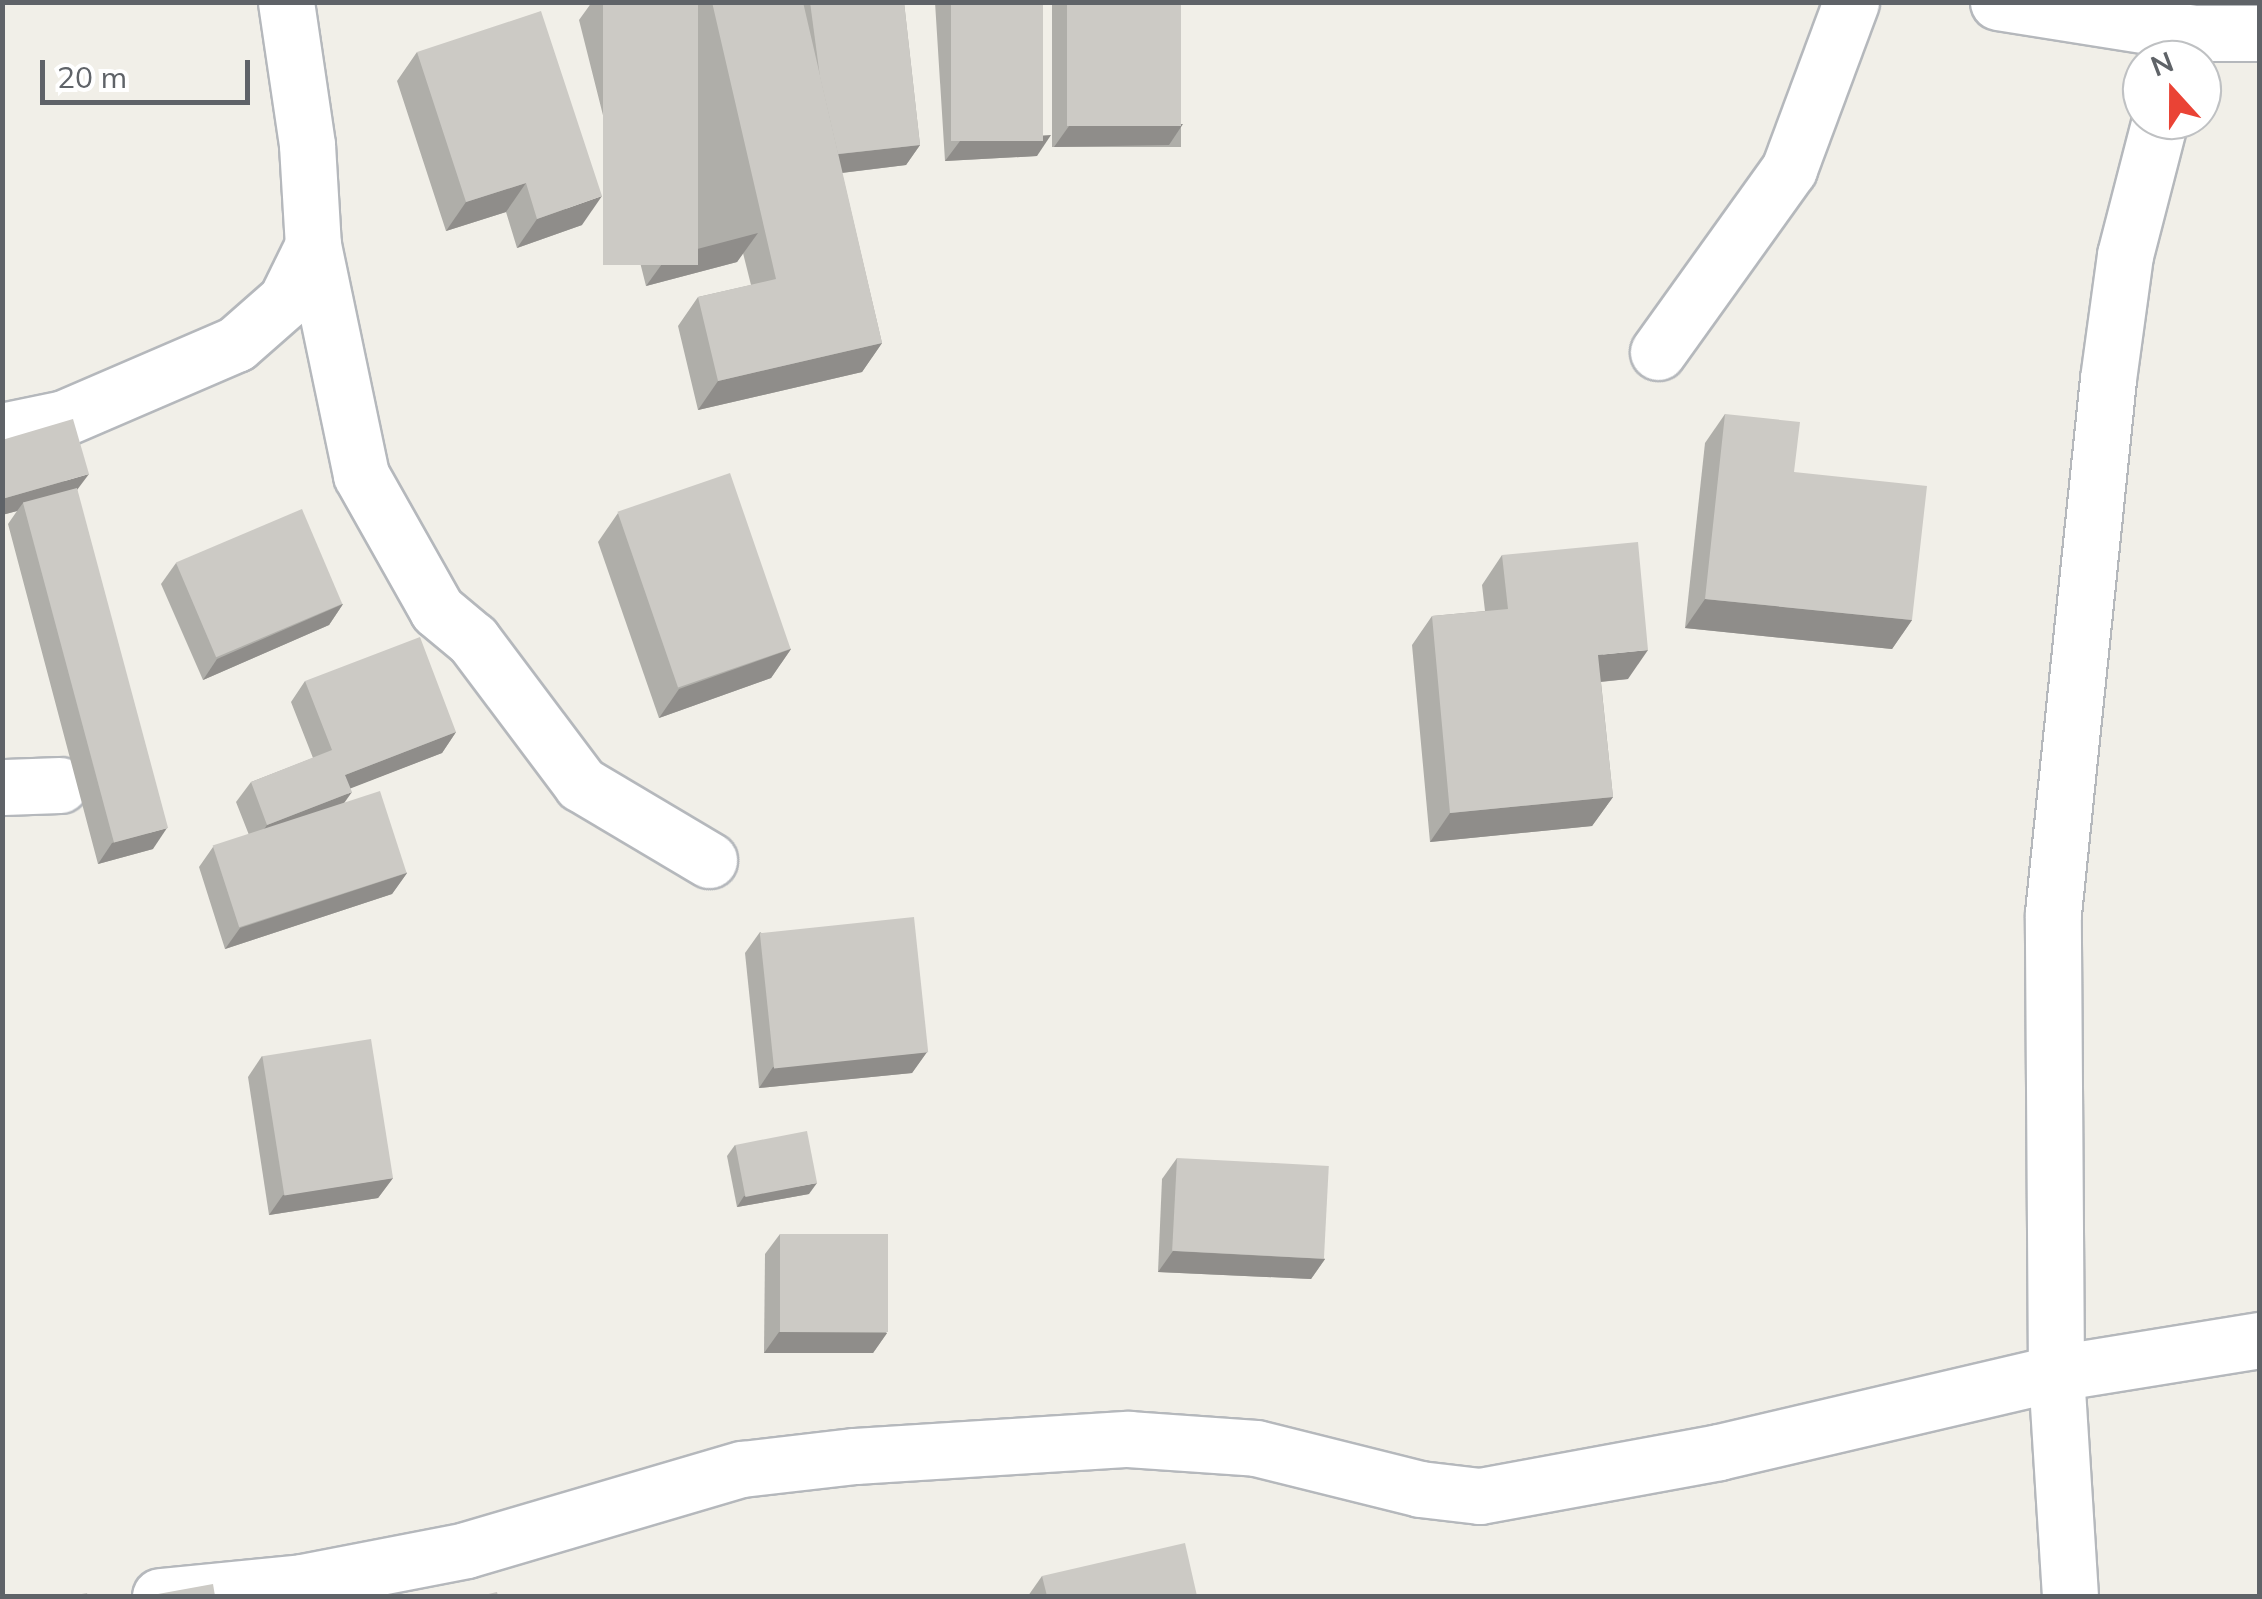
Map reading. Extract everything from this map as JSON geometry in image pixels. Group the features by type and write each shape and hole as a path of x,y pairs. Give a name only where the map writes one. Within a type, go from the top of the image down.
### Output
{"street":[{"path":"286,2 307,145 313,245 361,475 409,568 436,610 473,640 542,726 581,784 708,860"},
{"path":"1658,352 1789,169 1851,2"},
{"path":"1998,2 2163,40"},
{"path":"2222,40 2260,33"},
{"path":"2070,1596 2056,1373 2053,912 2110,361 2125,255 2155,140"},
{"path":"2,432 64,418 236,344 286,300 313,245"},
{"path":"2,787 60,786"},
{"path":"160,1596 302,1582 466,1550 742,1470 855,1456 1128,1439 1256,1448 1404,1486 1480,1496 1719,1452 2056,1373 2260,1340"}],"building":[{"path":"603,2 698,2 698,265 603,265"},
{"path":"712,2 803,2 882,343 718,381 698,297 776,279"},
{"path":"810,2 904,2 920,145 838,154 820,77"},
{"path":"951,2 1043,2 1043,141 951,141"},
{"path":"1067,2 1181,2 1181,126 1067,126"},
{"path":"541,11 602,196 537,219 526,183 466,202 417,52"},
{"path":"1725,414 1800,422 1794,472 1927,486 1912,620 1705,599"},
{"path":"73,419 89,474 2,499 2,440"},
{"path":"730,473 791,649 678,688 617,512"},
{"path":"77,488 168,828 114,842 23,502"},
{"path":"302,509 342,604 216,657 176,563"},
{"path":"1638,542 1648,650 1598,655 1613,797 1450,813 1432,616 1508,609 1502,555"},
{"path":"420,637 456,732 345,775 352,792 267,825 251,782 332,750 305,681"},
{"path":"380,791 407,873 239,927 213,845"},
{"path":"914,917 928,1052 774,1068 760,933"},
{"path":"371,1039 393,1178 284,1195 262,1056"},
{"path":"807,1131 817,1183 745,1197 735,1145"},
{"path":"1177,1158 1329,1166 1324,1259 1172,1251"},
{"path":"780,1234 888,1234 888,1332 780,1332"},
{"path":"1185,1543 1197,1596 1047,1596 1042,1576"},
{"path":"213,1584 215,1596 147,1596"}]}
